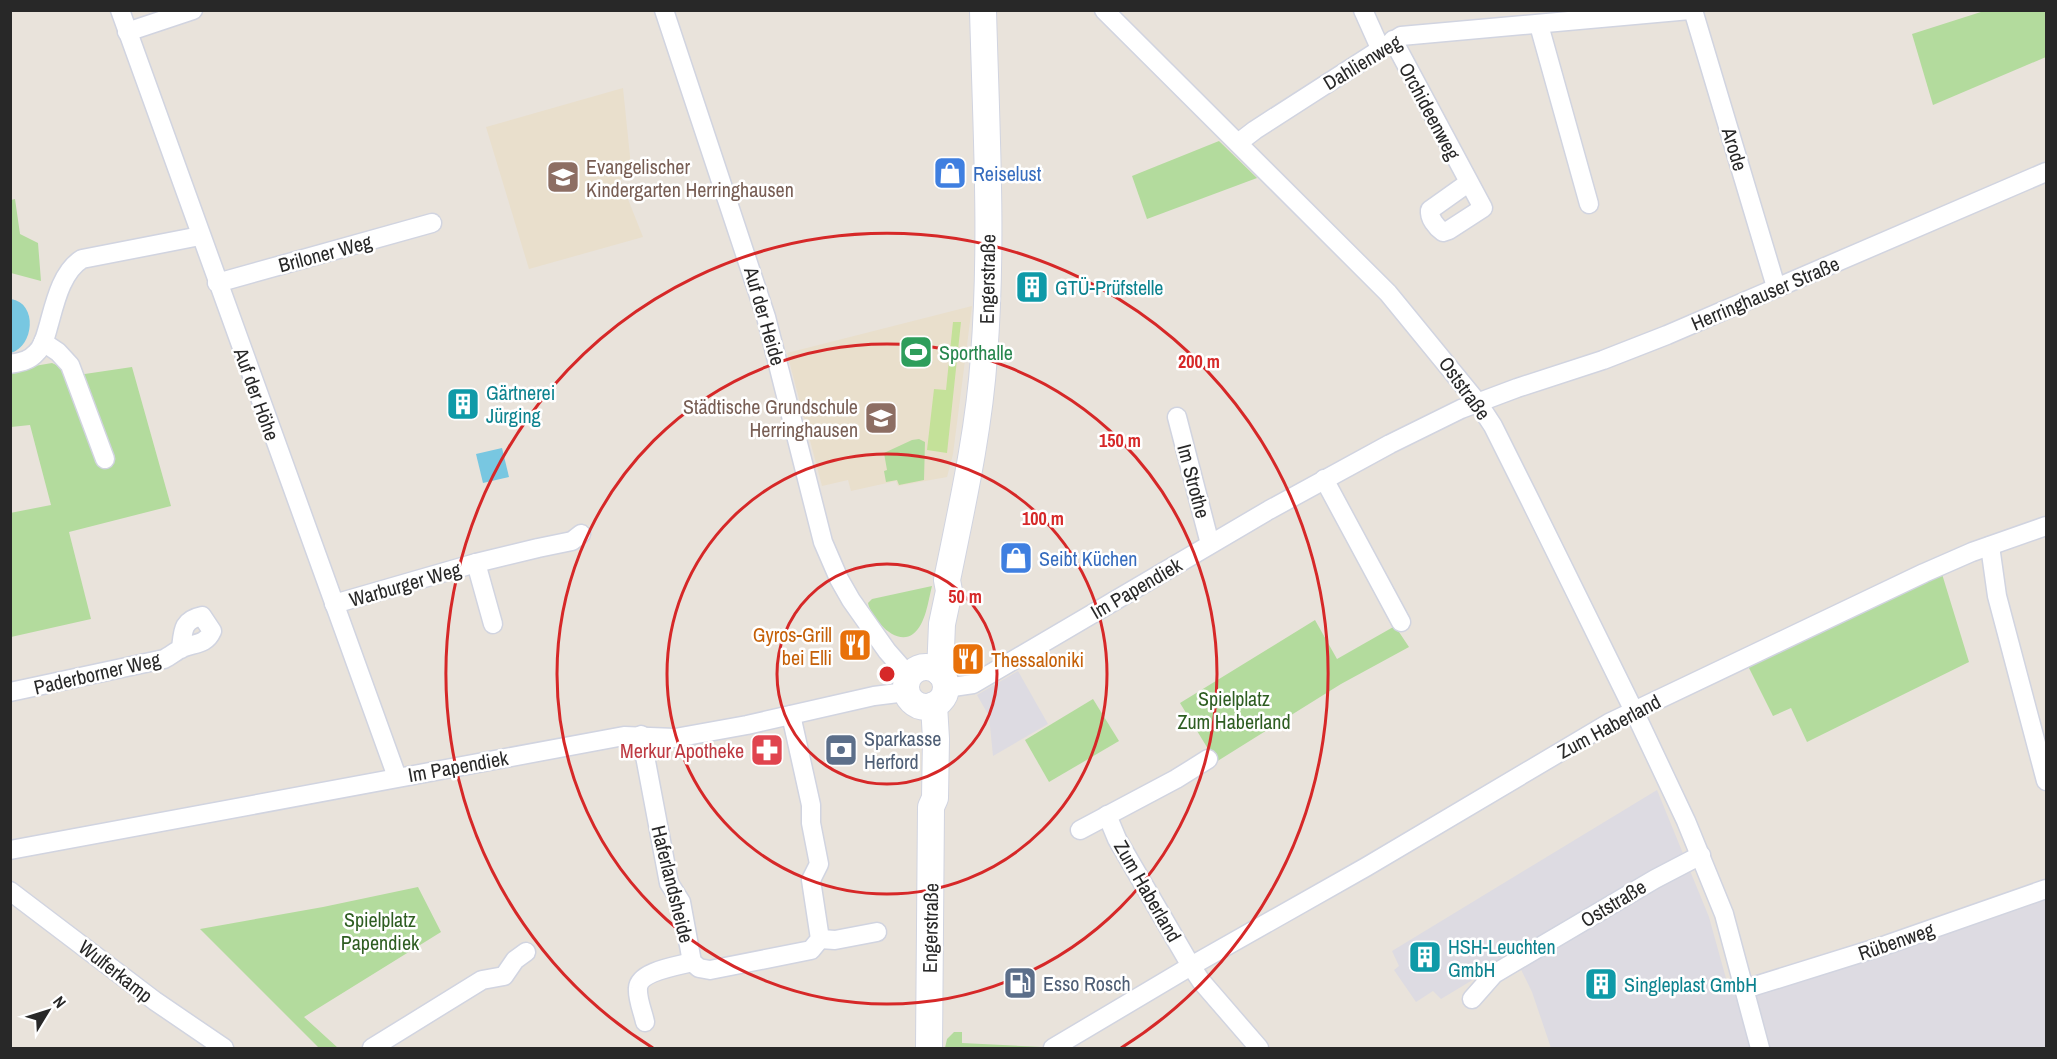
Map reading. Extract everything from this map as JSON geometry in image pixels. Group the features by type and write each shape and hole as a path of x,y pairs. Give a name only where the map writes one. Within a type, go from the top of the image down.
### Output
{"main road":[{"name":"Engerstraße","path":"929,1048 931,807 927,798 925,687 949,591 947,580 981,390 986,337 988,193 983,10"}],"street":[{"name":"Auf der Höhe","path":"120,10 200,237 397,777"},
{"path":"128,32 193,10"},
{"name":"Auf der Heide","path":"664,10 766,317 823,542 839,579 870,627 896,662 925,687"},
{"name":"Oststraße","path":"1104,10 1388,293 1478,403 1493,426 1634,711 1701,855 1724,914 1760,1048"},
{"name":"Orchideenweg","path":"1363,10 1386,44 1468,183"},
{"name":"Dahlienweg","path":"1238,143 1401,36 1692,10"},
{"name":"Arode","path":"1692,10 1776,287"},
{"path":"1539,25 1589,204"},
{"name":"Herringhauser Straße","path":"1478,403 1603,360 1667,335 2046,172"},
{"name":"Briloner Weg","path":"217,283 432,223"},
{"path":"10,364 26,361 36,353 43,342 51,314 69,270 75,263 82,259 200,237"},
{"path":"43,342 58,352 70,365 105,459"},
{"name":"Im Papendiek","path":"10,850 624,736 675,738 874,696 925,687 973,684 1324,479 1441,418 1478,403"},
{"name":"Im Strothe","path":"1177,417 1210,544"},
{"path":"1324,479 1401,622"},
{"name":"Zum Haberland","path":"1053,1048 1609,723 1904,582 1990,546 2046,526"},
{"name":"Warburger Weg","path":"334,604 476,563 572,542 581,534"},
{"path":"1990,546 1997,596 2046,781"},
{"name":"Warburger Weg","path":"476,563 494,624"},
{"name":"Paderborner Weg","path":"10,692 164,659 180,649"},
{"path":"791,715 811,805 811,823 819,864 811,880 820,939"},
{"name":"Haferlandsheide","path":"641,735 669,884 681,902 692,963 699,968 710,970 811,950 820,939 835,940 877,932"},
{"name":"Zum Haberland","path":"1080,830 1176,779 1208,759"},
{"name":"Zum Haberland","path":"1107,815 1117,839 1191,966"},
{"name":"Oststraße","path":"1472,999 1494,974 1655,879 1701,855"},
{"name":"Rübenweg","path":"1745,989 1886,945 2046,890"},
{"name":"Wulferkamp","path":"10,891 155,1001 224,1048"},
{"path":"372,1048 482,980 504,976 514,960 526,952"},
{"name":"Haferlandsheide","path":"645,1022 638,989 640,981 646,975 692,963"},
{"path":"1191,966 1201,981 1259,1048"}],"shaded area":[{"name":"Evangelischer Kindergarten Herringhausen","path":"623,88 632,176 620,179 643,237 529,269 486,127"},
{"name":"Städtische Grundschule Herringhausen","path":"972,306 953,454 947,477 898,486 896,481 851,491 848,480 822,486 787,353"},
{"path":"1018,671 1048,724 993,756 989,716 977,695"},
{"path":"1657,790 1709,917 1730,993 1758,991 2046,894 2046,1048 1551,1048 1532,992 1514,955 1441,999 1433,991 1416,1002 1394,970 1399,966 1392,951"}],"green space":[{"path":"1984,11 2046,11 2046,57 1933,105 1912,34"},
{"path":"1219,141 1257,178 1147,219 1132,176"},
{"path":"15,199 20,234 38,243 41,281 11,273 11,200"},
{"path":"953,322 961,322 947,453 927,450 934,389 946,390"},
{"path":"52,363 78,375 132,367 171,506 69,532 91,619 11,637 10,513 51,505 30,425 11,427 11,370"},
{"path":"919,439 925,442 924,480 899,485 897,480 886,482 884,471 887,470 884,453"},
{"path":"1942,574 1969,662 1807,742 1791,708 1773,716 1747,664"},
{"path":"932,586 921,624 913,634 906,637 899,637 885,629 874,616 868,603 872,599"},
{"name":"Spielplatz Zum Haberland","path":"1315,620 1337,659 1395,626 1409,647 1341,684 1216,762 1180,703"},
{"path":"1093,699 1119,741 1049,782 1025,740"},
{"name":"Spielplatz Papendiek","path":"418,887 441,932 304,1017 338,1048 319,1048 200,929 323,907"},
{"path":"954,1032 962,1032 962,1043 1042,1047 945,1048 947,1039"}],"water":[{"path":"11,299 20,302 26,308 30,325 25,342 11,353"},
{"path":"502,448 509,477 483,483 476,454"}],"place":[{"name":"Reiselust","path":"950,173"},
{"name":"Evangelischer Kindergarten Herringhausen","path":"563,177"},
{"name":"GTÜ-Prüfstelle","path":"1032,287"},
{"name":"Sporthalle","path":"916,352"},
{"name":"Gärtnerei Jürging","path":"463,404"},
{"name":"Städtische Grundschule Herringhausen","path":"881,418"},
{"name":"Seibt Küchen","path":"1016,558"},
{"name":"Gyros-Grill bei Elli","path":"855,645"},
{"name":"Thessaloniki","path":"968,659"},
{"name":"Merkur Apotheke","path":"767,750"},
{"name":"Sparkasse Herford","path":"841,750"},
{"name":"HSH-Leuchten GmbH","path":"1425,957"},
{"name":"Esso Rosch","path":"1020,983"},
{"name":"Singleplast GmbH","path":"1601,984"}]}
